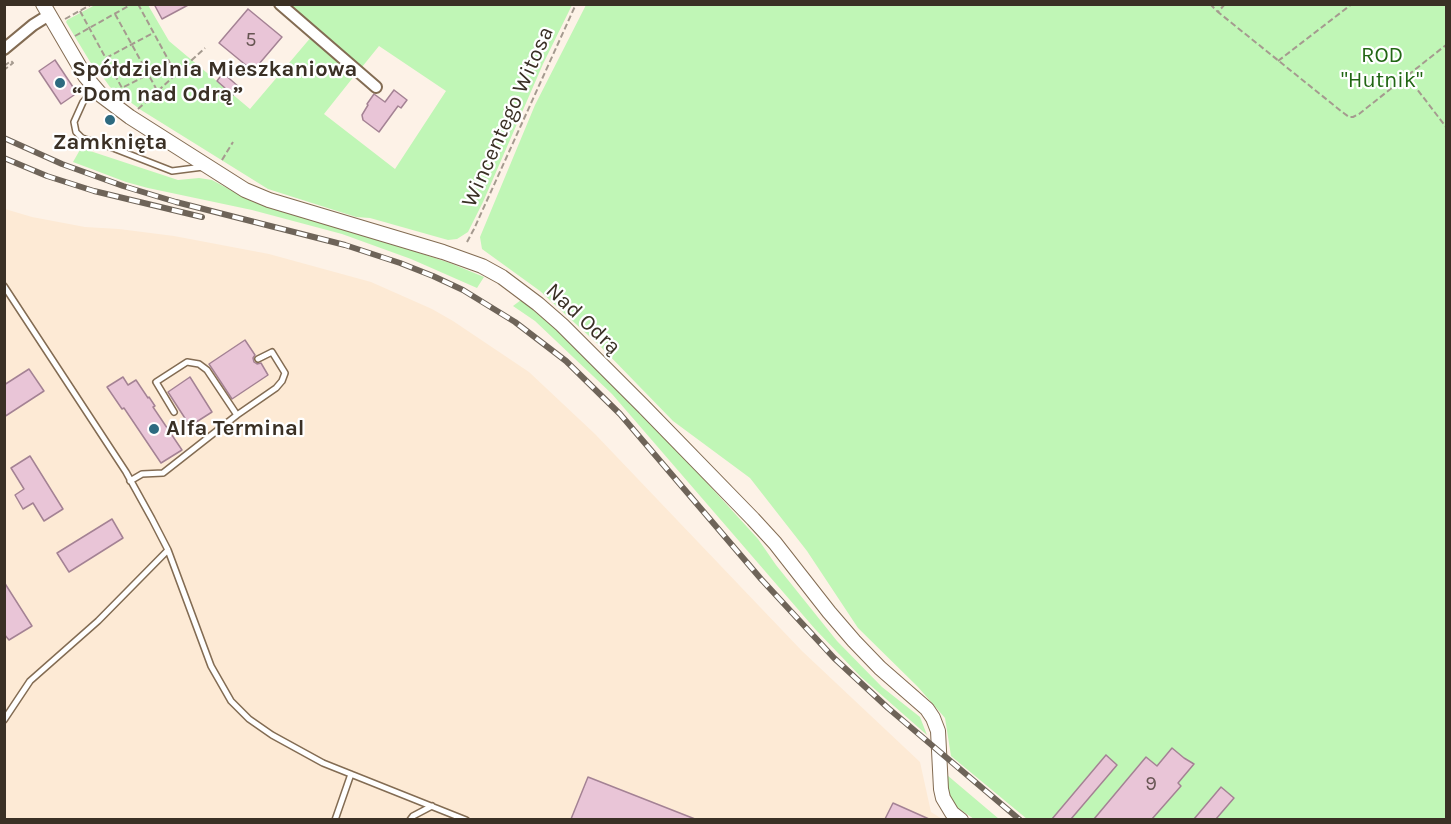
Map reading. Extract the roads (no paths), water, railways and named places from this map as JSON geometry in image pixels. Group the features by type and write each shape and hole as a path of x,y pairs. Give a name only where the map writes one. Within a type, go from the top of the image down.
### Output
{"street":[{"path":"280,4 376,87"},
{"path":"4,49 33,25 46,10"},
{"name":"Nad Odrą","path":"46,10 78,64 95,88 109,102 213,166 245,190 269,200 482,266 502,277 562,325 758,524 849,635 880,668 927,709 937,727 941,789 952,816"}],"lane":[{"path":"95,88 83,102 74,122 76,132 82,138 172,171 213,166"},
{"path":"4,286 130,480 168,550 211,666 231,701 249,719 290,746 323,763 466,819"},
{"path":"130,480 142,474 163,473 237,415 276,388 285,373 272,352 258,359"},
{"path":"174,412 156,382 187,362 199,364 207,370 237,415"},
{"path":"4,720 30,681 98,621 168,550"},
{"path":"335,819 351,774"},
{"path":"410,819 432,806"}],"railway":[{"path":"4,138 62,164 123,186 176,202 345,245 400,263 463,290 515,322 566,361 620,414 761,579 834,658 888,708 1020,820"},
{"path":"4,158 47,176 94,191 202,217"}],"place":[{"name":"Spółdzielnia Mieszkaniowa “Dom nad Odrą”","path":"60,83"},
{"name":"Zamknięta","path":"110,120"},
{"name":"Alfa Terminal","path":"154,429"}],"park label":[{"name":"ROD \"Hutnik\"","path":"1382,68"}]}
